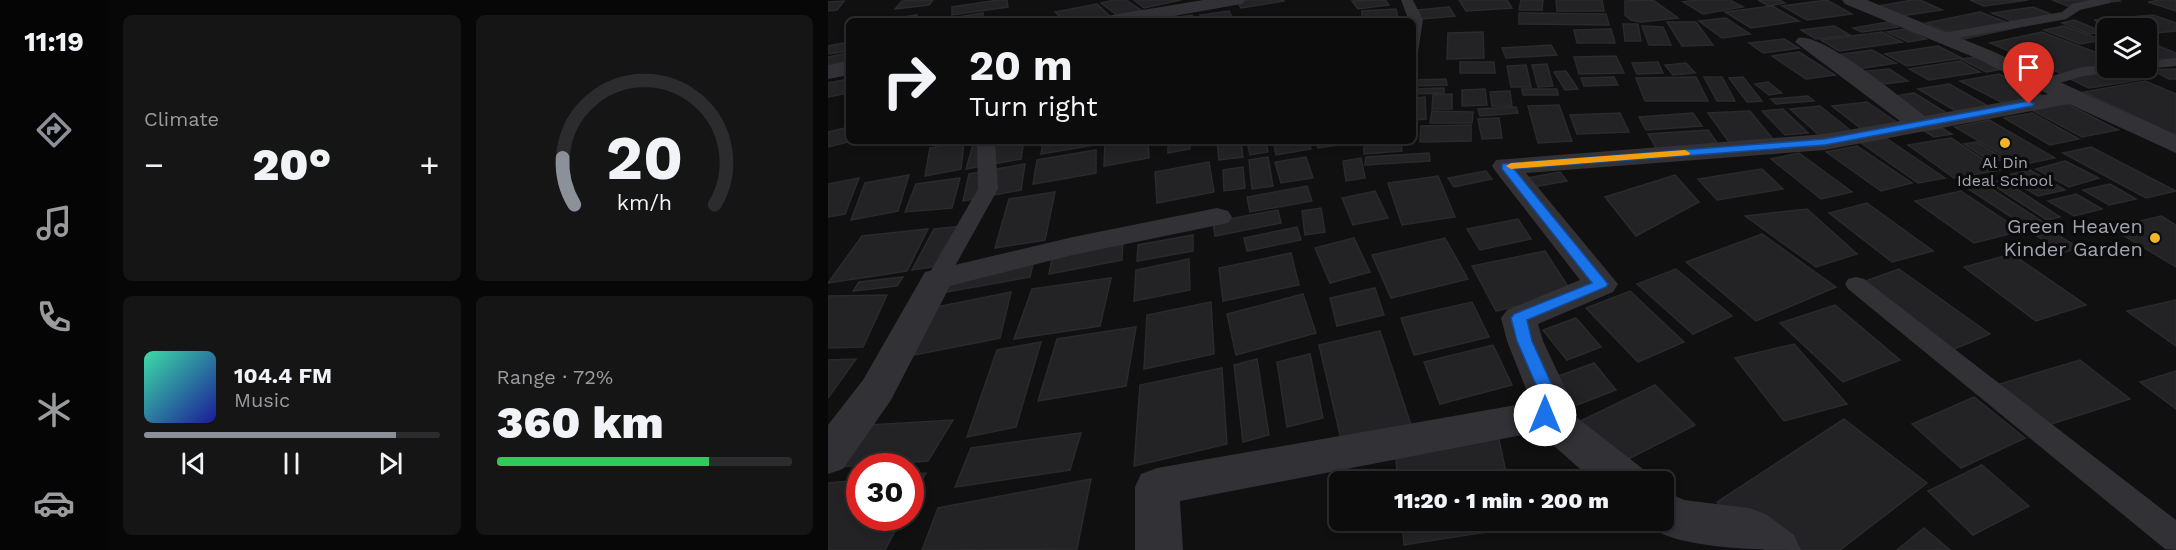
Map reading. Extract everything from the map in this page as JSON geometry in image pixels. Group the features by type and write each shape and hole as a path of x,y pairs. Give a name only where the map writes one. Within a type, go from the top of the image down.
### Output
{"street":[{"path":"1130,18 1236,0"},
{"path":"1851,0 1942,37 2176,146"},
{"path":"1805,42 1830,56 1920,124"},
{"path":"828,72 846,69"},
{"path":"1545,415 1548,394 1525,341 1519,318 1601,284 1506,166 1825,142 1920,124 2058,90"},
{"path":"828,457 877,390 938,279 1073,246 1217,217"},
{"path":"1159,550 1157,487 1545,415 1614,471"},
{"path":"1674,519 1749,529 1777,550"}],"lane":[{"path":"1407,0 1415,18"},
{"path":"1942,37 2066,15 2076,7 2106,0"},
{"path":"2157,64 2176,62"},
{"path":"2058,90 2082,72 2097,71"},
{"path":"938,279 988,189 986,144"},
{"path":"1856,284 2176,539"}],"building":[{"path":"933,0 929,5 895,9 902,1"},
{"path":"1007,0 1008,7 952,15 952,7"},
{"path":"1126,0 1141,10 1118,16 1101,3"},
{"path":"1134,0 1181,0 1144,8"},
{"path":"1385,0 1389,5 1358,9 1352,1"},
{"path":"1459,0 1507,0 1512,8 1466,11"},
{"path":"1521,0 1543,0 1542,10 1519,10"},
{"path":"1556,0 1602,0 1604,11 1557,11"},
{"path":"1653,0 1678,18 1641,22 1631,20 1625,15 1625,1"},
{"path":"1730,0 1743,7 1703,14 1683,2"},
{"path":"1758,0 1779,0 1785,3 1769,6"},
{"path":"1827,0 1852,14 1807,20 1782,6"},
{"path":"1920,0 1942,10 1901,16 1878,6"},
{"path":"1970,0 2028,0 1984,6"},
{"path":"2052,0 2118,0 2120,1 2068,6"},
{"path":"2176,0 2176,11 2148,2"},
{"path":"844,1 837,10 828,11 828,2"},
{"path":"1237,1 1284,1 1241,8"},
{"path":"1097,4 1111,17 1061,18 1055,12"},
{"path":"1772,6 1799,21 1751,28 1725,12"},
{"path":"1449,7 1455,16 1422,19 1418,10"},
{"path":"2033,7 2063,19 2024,26 1992,13"},
{"path":"1396,9 1398,18 1362,18 1362,11"},
{"path":"1229,11 1232,18 1201,18 1200,15"},
{"path":"1980,12 2019,27 1964,39 1926,23"},
{"path":"983,13 983,18 952,18"},
{"path":"1519,13 1606,14 1609,25 1519,24"},
{"path":"917,15 916,18 896,18"},
{"path":"1192,15 1193,18 1172,18"},
{"path":"2153,15 2176,23 2176,31 2157,33 2157,18 2118,18"},
{"path":"1726,18 1750,34 1722,38 1699,21"},
{"path":"2074,20 2097,30 2097,33 2090,34 2062,23"},
{"path":"1667,22 1696,22 1713,45 1682,46"},
{"path":"1888,22 1898,27 1862,32 1853,28"},
{"path":"1623,24 1638,24 1641,41 1625,41"},
{"path":"1642,26 1663,27 1671,45 1649,45"},
{"path":"1834,26 1850,35 1816,39 1801,30"},
{"path":"2064,26 2097,38 2097,41 2080,44 2044,30"},
{"path":"1611,29 1615,43 1577,43 1574,30"},
{"path":"1905,29 1926,39 1908,42 1887,32"},
{"path":"1483,32 1484,58 1447,59 1448,33"},
{"path":"1882,32 1902,42 1839,51 1821,40"},
{"path":"2042,32 2097,53 2097,69 2067,76 1990,43"},
{"path":"1784,39 1799,48 1763,53 1749,43"},
{"path":"846,43 846,51 828,54 828,46"},
{"path":"1551,45 1557,55 1506,58 1502,48"},
{"path":"2157,45 2176,53 2176,59 2164,60 2157,57"},
{"path":"1938,46 1962,58 1907,66 1885,54"},
{"path":"1872,50 1896,63 1851,70 1829,56"},
{"path":"1799,52 1835,75 1806,79 1772,56"},
{"path":"846,54 846,65 828,68 828,57"},
{"path":"1616,56 1624,73 1579,74 1574,57"},
{"path":"1979,57 2004,69 1986,72 1961,59"},
{"path":"1960,61 1980,72 1929,80 1909,69"},
{"path":"1460,62 1494,62 1495,73 1460,73"},
{"path":"1658,62 1663,73 1637,74 1632,63"},
{"path":"1686,63 1695,73 1673,75 1665,65"},
{"path":"1547,64 1553,86 1538,87 1532,65"},
{"path":"1526,65 1531,87 1511,87 1507,66"},
{"path":"1889,69 1908,81 1876,85 1857,72"},
{"path":"2176,69 2176,79 2169,79 2157,73 2157,70"},
{"path":"1566,71 1578,89 1565,90 1554,72"},
{"path":"1999,74 2045,97 2005,104 1960,81"},
{"path":"2097,74 2097,78 2139,80 2089,88 2068,78"},
{"path":"1614,77 1618,85 1584,86 1581,78"},
{"path":"1696,77 1708,101 1645,101 1636,78"},
{"path":"1704,77 1722,77 1735,101 1717,101"},
{"path":"1743,77 1762,101 1747,102 1729,78"},
{"path":"1446,79 1447,85 1416,86 1416,80"},
{"path":"846,80 846,94 828,97 828,83"},
{"path":"2145,81 2176,94 2176,134 2084,92"},
{"path":"1768,82 1782,93 1769,95 1755,84"},
{"path":"1949,84 1995,110 1964,116 1918,89"},
{"path":"1444,88 1444,93 1416,94 1416,89"},
{"path":"1485,89 1487,105 1462,106 1462,90"},
{"path":"1522,89 1557,89 1558,95 1523,95"},
{"path":"1510,91 1512,106 1492,106 1490,92"},
{"path":"1914,93 1960,121 1920,127 1876,99"},
{"path":"1452,94 1452,109 1432,109 1433,95"},
{"path":"1808,96 1814,101 1776,104 1771,99"},
{"path":"1425,97 1426,119 1416,120 1416,98"},
{"path":"1867,102 1901,125 1864,131 1832,106"},
{"path":"2065,103 2118,130 2082,137 2030,109"},
{"path":"1559,105 1572,141 1538,143 1528,106"},
{"path":"1820,106 1851,131 1819,135 1790,109"},
{"path":"1516,107 1518,113 1480,116 1478,109"},
{"path":"1783,109 1808,133 1785,135 1762,111"},
{"path":"1432,111 1473,112 1472,123 1430,123"},
{"path":"1750,111 1781,149 1736,152 1708,113"},
{"path":"1620,113 1629,132 1577,134 1570,115"},
{"path":"1693,113 1702,126 1646,130 1639,117"},
{"path":"2032,113 2079,139 2050,145 2004,118"},
{"path":"1499,118 1502,138 1482,139 1478,119"},
{"path":"1989,120 2055,158 2020,165 1955,127"},
{"path":"1471,125 1471,141 1420,142 1421,126"},
{"path":"846,128 846,142 828,147 828,132"},
{"path":"1942,128 1952,134 1934,137 1924,131"},
{"path":"1708,130 1726,155 1663,160 1648,134"},
{"path":"1886,138 1945,178 1918,183 1861,143"},
{"path":"1951,138 2000,170 1954,178 1908,145"},
{"path":"1977,142 2005,159 1992,162 1964,144"},
{"path":"964,144 961,169 925,176 930,148"},
{"path":"973,144 1024,144 1021,159 966,169"},
{"path":"1043,144 1094,144 1094,145 1041,154"},
{"path":"1105,144 1148,144 1149,158 1104,166"},
{"path":"1168,144 1189,144 1190,149 1168,153"},
{"path":"1217,144 1241,144 1243,157 1219,160"},
{"path":"1248,144 1267,144 1268,152 1250,155"},
{"path":"1274,144 1309,144 1311,149 1276,155"},
{"path":"1317,144 1345,144 1318,148"},
{"path":"1364,144 1401,144 1402,151 1364,154"},
{"path":"1857,146 1912,183 1881,191 1826,152"},
{"path":"2091,147 2176,191 2146,198 2063,153"},
{"path":"1096,150 1096,173 1033,184 1037,160"},
{"path":"1429,153 1430,161 1365,165 1366,157"},
{"path":"1799,153 1852,192 1821,199 1771,159"},
{"path":"1268,157 1273,186 1252,189 1249,160"},
{"path":"1306,157 1313,178 1281,183 1275,162"},
{"path":"1361,158 1365,178 1346,181 1343,161"},
{"path":"2065,161 2099,178 2069,187 2036,169"},
{"path":"1209,162 1214,192 1157,203 1155,172"},
{"path":"1025,164 1021,190 963,201 969,174"},
{"path":"1243,167 1245,188 1224,191 1223,170"},
{"path":"1762,169 1783,189 1717,200 1698,179"},
{"path":"2030,170 2065,190 2038,196 2003,176"},
{"path":"1486,171 1492,179 1454,187 1448,178"},
{"path":"1560,172 1567,181 1517,190 1511,181"},
{"path":"909,175 898,211 851,220 865,183"},
{"path":"1675,175 1699,202 1636,236 1605,197"},
{"path":"1438,176 1455,217 1402,225 1388,183"},
{"path":"859,178 845,214 828,217 828,184"},
{"path":"960,178 952,208 905,212 916,184"},
{"path":"2003,180 2060,217 2047,220 1990,183"},
{"path":"1984,184 2046,224 2028,228 1967,188"},
{"path":"2110,184 2136,199 2109,205 2083,190"},
{"path":"1307,186 1312,201 1250,212 1247,197"},
{"path":"1375,191 1388,218 1353,225 1342,198"},
{"path":"1961,191 2021,231 1974,243 1915,201"},
{"path":"1055,192 1045,240 995,248 1009,199"},
{"path":"2076,194 2102,209 2074,216 2048,201"},
{"path":"1867,203 1933,251 1892,262 1829,213"},
{"path":"1321,208 1325,232 1305,235 1302,211"},
{"path":"1807,209 1857,254 1816,267 1745,216"},
{"path":"1278,210 1281,223 1215,236 1213,222"},
{"path":"2161,216 2176,225 2176,267 2111,228"},
{"path":"1518,219 1531,239 1480,250 1467,229"},
{"path":"964,226 944,265 912,270 934,229"},
{"path":"1297,227 1301,240 1247,251 1244,238"},
{"path":"928,229 907,271 828,283 862,236"},
{"path":"2053,232 2079,248 2062,253 2037,236"},
{"path":"1762,234 1836,287 1756,321 1686,262"},
{"path":"1193,235 1193,251 1137,261 1138,245"},
{"path":"1354,238 1370,272 1330,283 1315,248"},
{"path":"1445,238 1468,279 1391,298 1372,255"},
{"path":"1123,240 1122,260 1049,274 1053,253"},
{"path":"1545,251 1573,294 1496,311 1472,266"},
{"path":"1291,253 1299,285 1223,301 1219,268"},
{"path":"2012,254 2086,305 2036,321 1964,267"},
{"path":"1035,255 1030,277 946,292 954,269"},
{"path":"1189,259 1190,290 1134,301 1136,270"},
{"path":"1676,269 1732,316 1693,334 1637,284"},
{"path":"1899,269 1990,334 1945,353 1857,284"},
{"path":"903,277 897,286 853,291 859,282"},
{"path":"1111,278 1100,326 1014,339 1032,289"},
{"path":"1375,288 1384,315 1337,326 1330,298"},
{"path":"1630,291 1684,342 1638,362 1586,308"},
{"path":"1011,292 1000,338 914,355 932,308"},
{"path":"1303,294 1316,333 1236,355 1227,314"},
{"path":"887,295 863,347 828,348 828,296"},
{"path":"2176,300 2176,346 2127,311"},
{"path":"1211,302 1214,354 1144,369 1147,315"},
{"path":"1472,302 1489,337 1414,355 1401,318"},
{"path":"1835,305 1900,360 1843,382 1780,323"},
{"path":"1576,318 1601,347 1567,360 1543,330"},
{"path":"1136,327 1126,386 1038,401 1057,339"},
{"path":"1380,331 1411,425 1342,443 1319,345"},
{"path":"1041,342 1016,427 967,437 997,350"},
{"path":"1794,344 1847,404 1784,421 1735,358"},
{"path":"1493,345 1512,385 1440,404 1424,362"},
{"path":"1310,354 1323,418 1287,427 1277,362"},
{"path":"856,359 828,398 828,360"},
{"path":"1257,359 1269,435 1243,442 1234,365"},
{"path":"2080,360 2130,399 2033,430 1986,388"},
{"path":"1594,363 1616,390 1551,415 1531,386"},
{"path":"1222,368 1227,444 1134,466 1140,385"},
{"path":"2176,371 2176,409 2140,382"},
{"path":"1655,385 1695,425 1605,471 1599,471 1564,429"},
{"path":"1974,397 2025,438 1961,468 1912,424"},
{"path":"1844,419 1927,483 1840,550 1765,550 1717,502"},
{"path":"953,420 928,461 924,461 924,453 849,453 869,425"},
{"path":"1081,433 1070,470 955,487 971,448"},
{"path":"1498,435 1506,471 1397,471 1395,449"},
{"path":"846,457 846,467 839,467"},
{"path":"1982,465 2029,506 1973,535 1928,491"},
{"path":"1091,479 1077,549 922,550 938,508"},
{"path":"846,481 846,531 895,531 885,550 828,550 828,483"},
{"path":"1924,528 1950,550 1897,550"},
{"path":"1403,531 1493,531 1404,545"}],"slow traffic":[{"path":"1511,166 1685,153"}],"place":[{"name":"Al Din Ideal School","path":"2005,143"},
{"name":"Green Heaven Kinder Garden","path":"2155,238"}],"route":[{"path":"1545,415 1548,394 1525,341 1519,318 1601,284 1506,166 1825,142 2029,104"}]}
